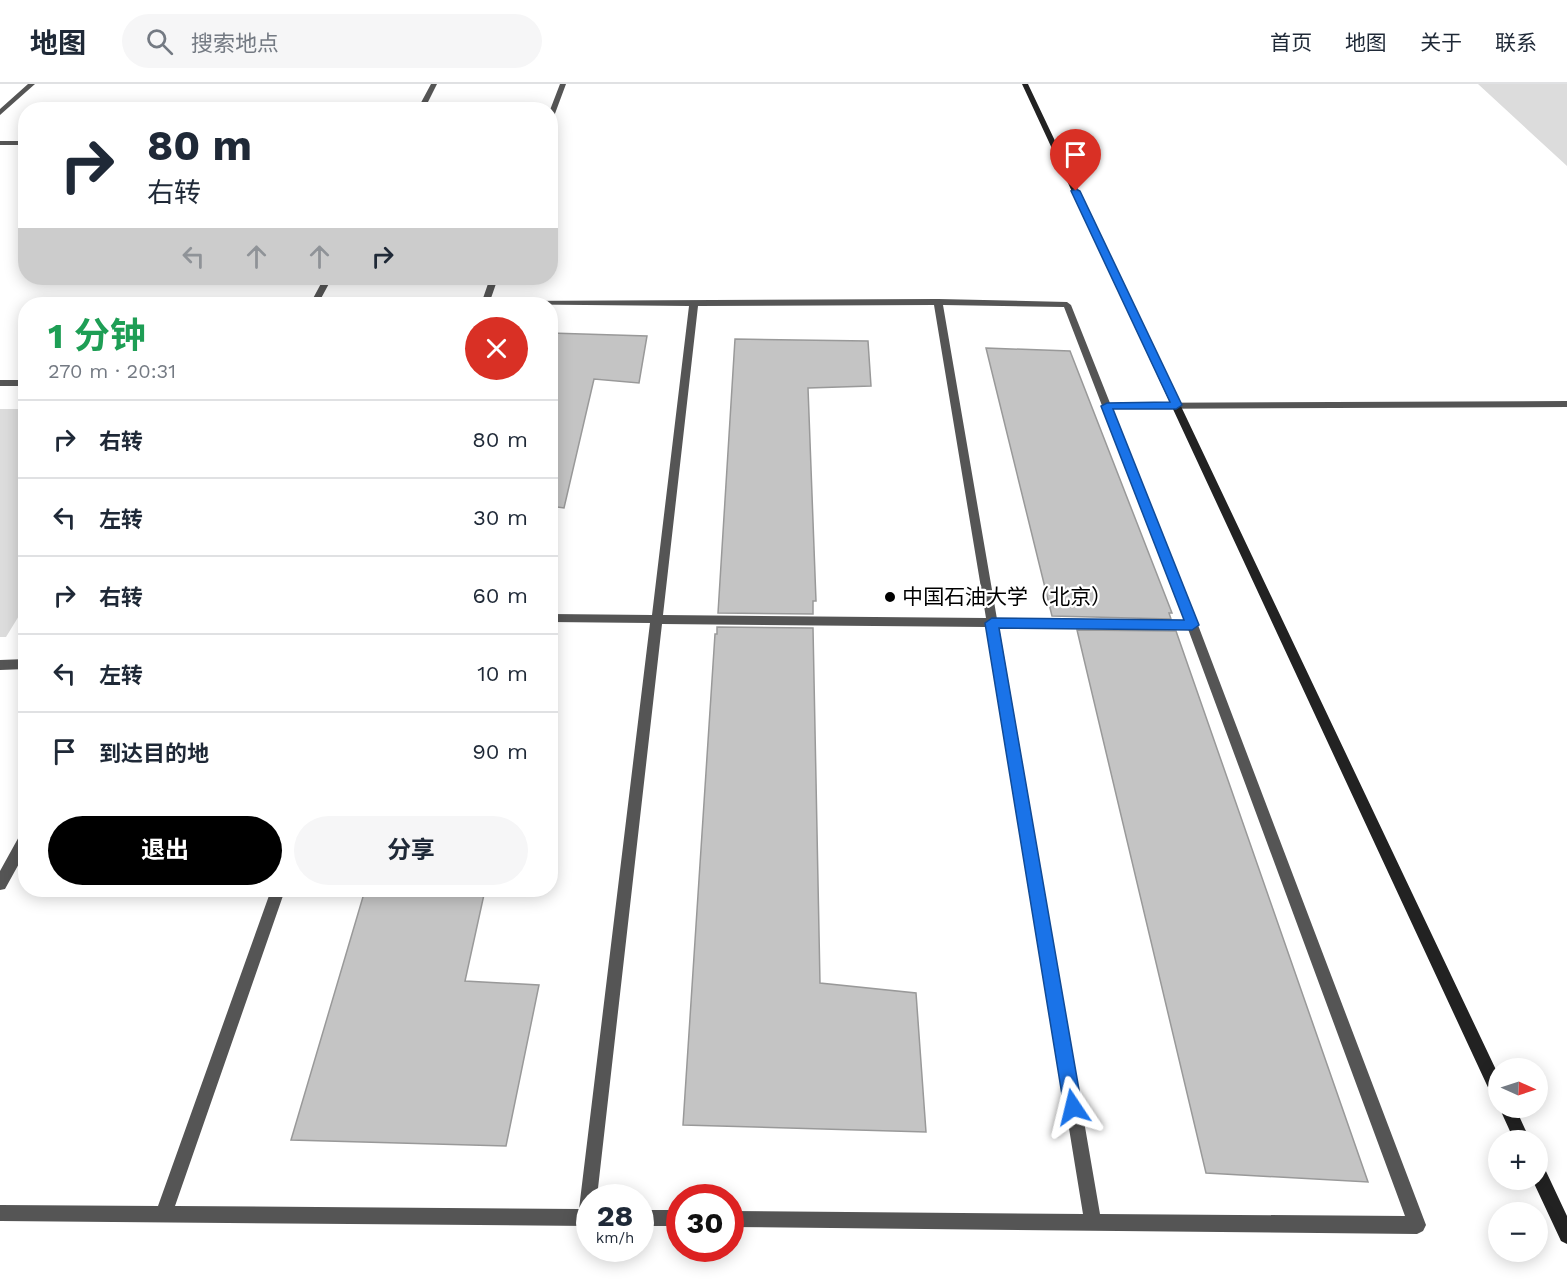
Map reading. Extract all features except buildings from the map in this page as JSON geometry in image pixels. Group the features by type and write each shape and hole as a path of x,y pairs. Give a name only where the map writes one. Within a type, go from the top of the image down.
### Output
{"street":[{"path":"0,113 32,84"},
{"path":"424,102 434,84"},
{"path":"556,102 563,84"},
{"path":"1025,84 1488,1069"},
{"path":"0,143 18,143"},
{"path":"558,304 938,302 1067,305 1192,625 1417,1225 744,1219"},
{"path":"938,302 1093,1222"},
{"path":"592,1184 694,303"},
{"path":"0,383 18,383"},
{"path":"1107,406 1567,404"},
{"path":"558,618 1192,625"},
{"path":"0,665 18,664"},
{"path":"0,884 18,851"},
{"path":"163,1215 276,897"},
{"path":"1546,1190 1567,1235"},
{"path":"0,1213 576,1218"}],"shaded area":[{"path":"1478,84 1567,84 1567,166"},
{"path":"0,409 18,409 18,617 6,637 0,637"}],"place":[{"name":"中国石油大学（北京）","path":"890,597"}],"route":[{"path":"1073,1107 992,623 1192,625 1107,406 1176,405 1076,191"}]}
